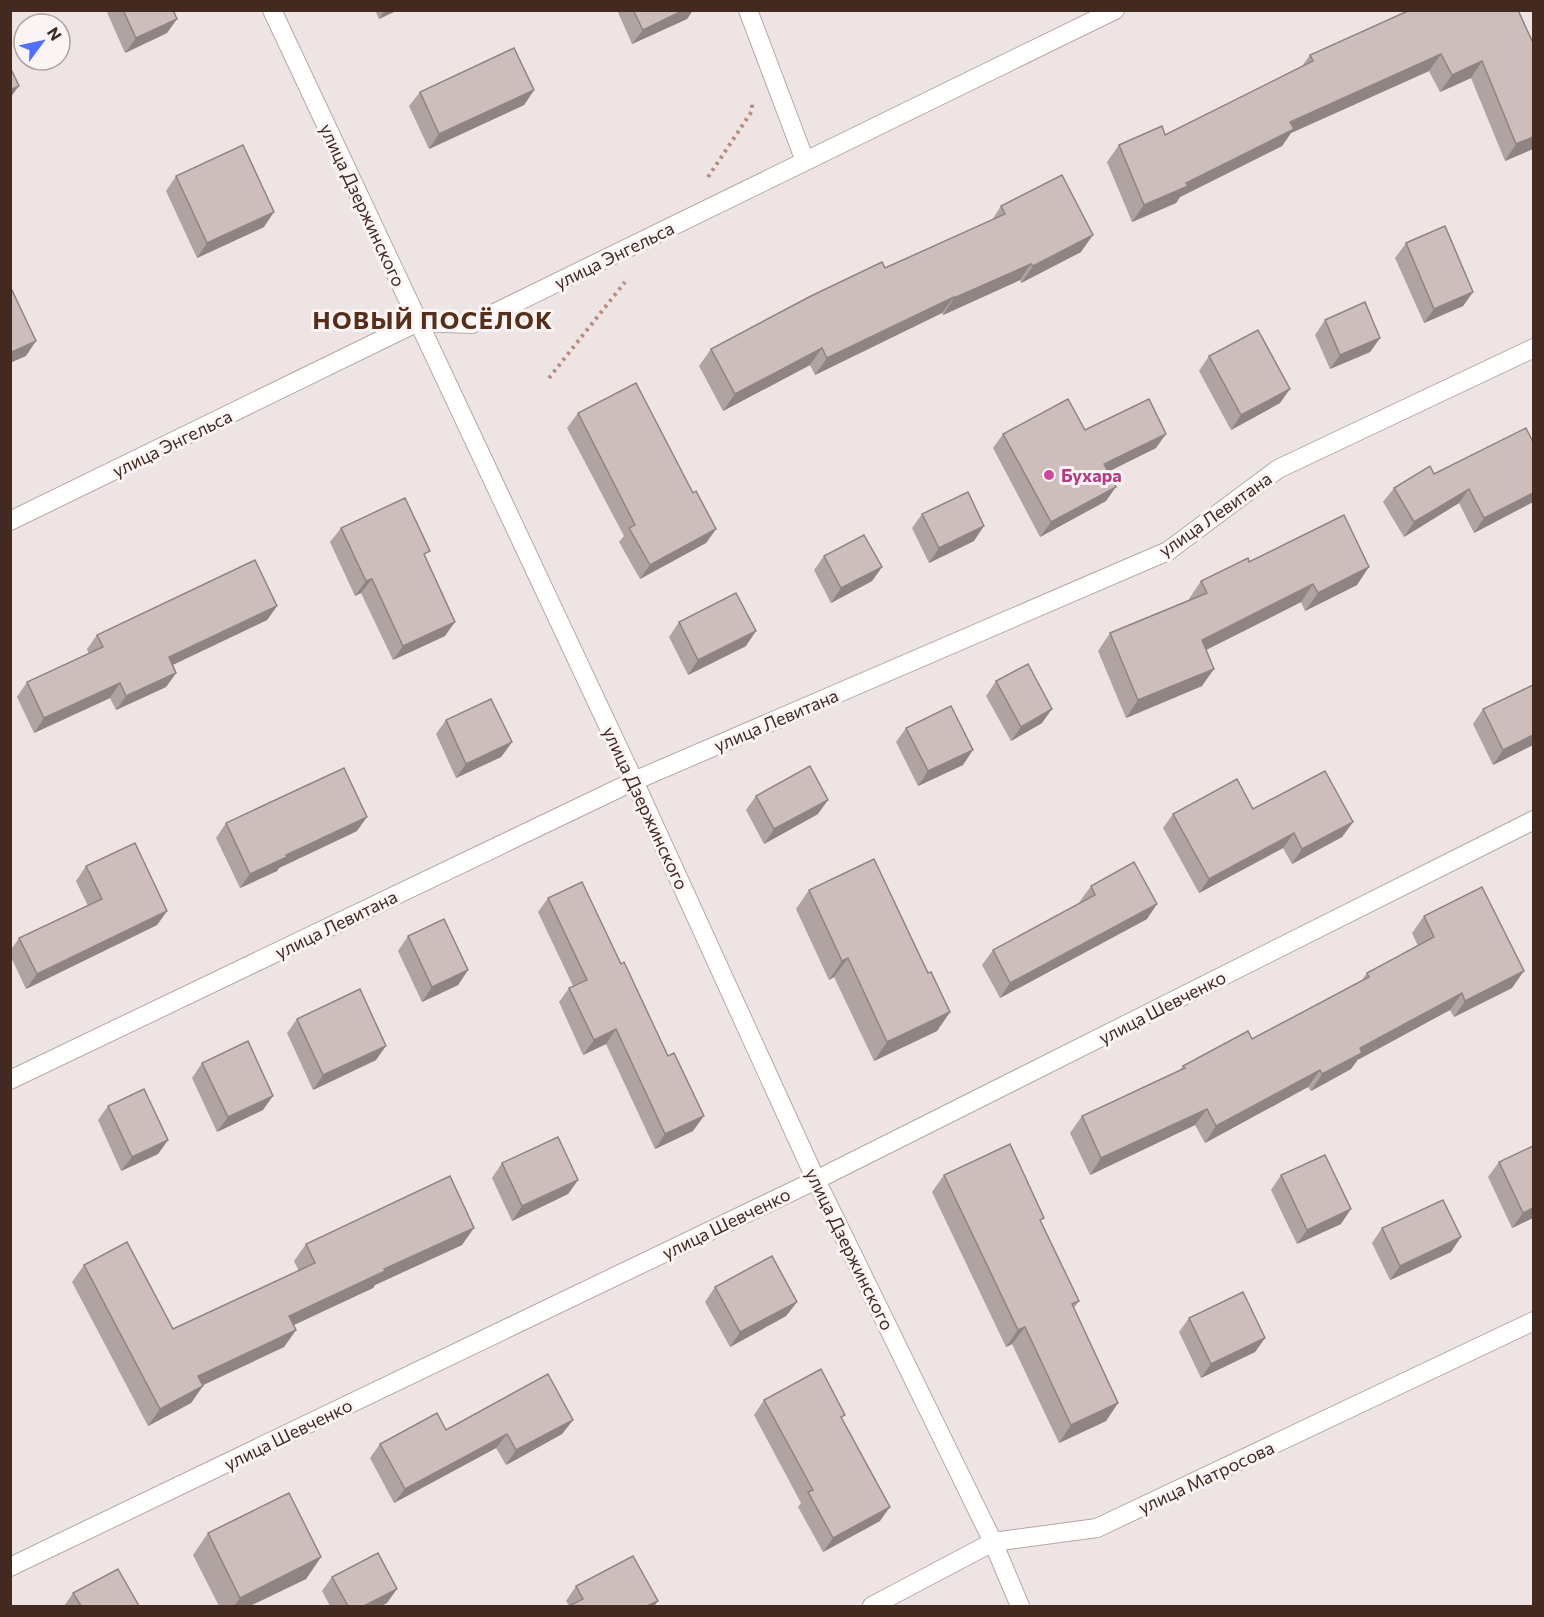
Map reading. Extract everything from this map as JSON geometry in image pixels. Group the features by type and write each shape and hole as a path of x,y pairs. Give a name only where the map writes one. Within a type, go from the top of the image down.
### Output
{"street":[{"name":"улица Дзержинского","path":"272,10 634,781 816,1180 993,1542 1020,1606"},
{"path":"748,10 805,161"},
{"name":"улица Энгельса","path":"10,521 418,322 472,324 1105,13"},
{"name":"улица Левитана","path":"10,1080 634,781 1168,551 1278,469 1533,348"},
{"name":"улица Шевченко","path":"10,1567 816,1180 1533,820"},
{"name":"улица Матросова","path":"872,1606 993,1542 1097,1528 1533,1321"}],"building":[{"path":"123,10 173,10 177,19 136,38"},
{"path":"633,10 684,10 643,30"},
{"path":"1410,10 1518,10 1533,43 1533,137 1516,144 1482,61 1452,75 1441,54 1290,122 1294,129 1186,183 1188,186 1144,205 1119,145 1162,126 1165,135 1313,61 1310,55"},
{"path":"514,48 534,90 439,134 420,92"},
{"path":"10,67 19,86 10,90"},
{"path":"243,145 274,212 207,243 176,176"},
{"path":"1062,175 1093,235 1033,266 1031,264 954,297 827,358 822,348 735,394 711,349 811,296 882,262 885,268 1005,214 1001,206"},
{"path":"1445,226 1473,292 1434,309 1406,243"},
{"path":"10,286 36,341 10,353"},
{"path":"1365,302 1380,338 1340,355 1325,320"},
{"path":"1258,330 1290,389 1241,415 1209,356"},
{"path":"636,383 693,493 696,491 716,529 650,565 629,528 635,525 578,413"},
{"path":"1068,399 1085,430 1149,399 1166,434 1104,464 1116,487 1051,522 1003,434"},
{"path":"1526,428 1533,442 1533,493 1484,518 1469,489 1414,522 1394,488 1430,466 1434,474"},
{"path":"968,492 984,526 939,548 922,514"},
{"path":"405,498 430,551 424,554 455,622 403,646 372,579 366,581 341,528"},
{"path":"1344,515 1369,567 1318,593 1313,584 1202,640 1214,669 1138,700 1110,633 1207,593 1201,581 1248,558 1249,562"},
{"path":"864,535 882,567 841,588 824,556"},
{"path":"255,560 277,606 169,657 176,673 126,696 120,683 44,718 27,682 103,647 97,635"},
{"path":"736,593 756,631 698,660 679,622"},
{"path":"1028,664 1052,709 1021,727 996,681"},
{"path":"1533,685 1533,735 1503,750 1483,709"},
{"path":"491,699 512,742 466,764 446,720"},
{"path":"951,706 973,750 928,771 906,728"},
{"path":"810,766 828,800 774,829 756,796"},
{"path":"344,768 367,817 250,874 226,823"},
{"path":"1325,771 1353,822 1302,849 1294,833 1209,879 1173,814 1237,779 1253,809"},
{"path":"135,843 167,911 37,974 19,938 102,899 86,866"},
{"path":"874,859 928,973 931,972 950,1012 887,1042 848,958 842,961 809,890"},
{"path":"1134,862 1157,904 1010,983 993,950 1095,895 1091,886"},
{"path":"582,882 621,964 624,962 668,1056 674,1053 704,1116 665,1134 616,1029 594,1040 569,988 587,980 548,898"},
{"path":"1482,887 1524,971 1465,1001 1462,993 1360,1048 1362,1053 1322,1074 1320,1070 1216,1126 1207,1109 1101,1158 1082,1116 1185,1068 1183,1066 1248,1031 1252,1039 1369,977 1367,973 1434,937 1424,916"},
{"path":"444,919 468,970 432,987 408,936"},
{"path":"360,989 386,1046 323,1075 297,1019"},
{"path":"248,1041 273,1096 228,1117 202,1063"},
{"path":"144,1089 168,1140 132,1157 108,1106"},
{"path":"558,1137 578,1180 522,1206 502,1163"},
{"path":"1010,1144 1044,1218 1040,1220 1079,1301 1072,1304 1118,1403 1071,1425 1025,1327 1018,1330 944,1175"},
{"path":"1533,1146 1533,1208 1523,1213 1499,1162"},
{"path":"1325,1155 1351,1209 1307,1230 1281,1175"},
{"path":"450,1176 474,1228 289,1316 296,1330 198,1376 203,1386 160,1409 84,1265 127,1242 173,1329 315,1263 306,1244"},
{"path":"1443,1200 1461,1237 1400,1266 1382,1228"},
{"path":"772,1256 797,1302 740,1332 715,1287"},
{"path":"1243,1292 1265,1338 1211,1364 1189,1318"},
{"path":"821,1369 845,1415 841,1417 890,1507 833,1538 808,1492 813,1490 764,1400"},
{"path":"548,1374 573,1420 516,1450 507,1434 405,1489 380,1444 437,1413 446,1430"},
{"path":"289,1493 321,1557 240,1598 208,1533"},
{"path":"378,1553 397,1589 364,1606 348,1606 332,1577"},
{"path":"633,1556 658,1601 647,1606 569,1606 583,1599 576,1586"},
{"path":"118,1569 139,1606 81,1606 73,1593"}],"place":[{"name":"Бухара","path":"1049,475"}],"district":[{"name":"НОВЫЙ ПОСЁЛОК","path":"433,319"}]}
